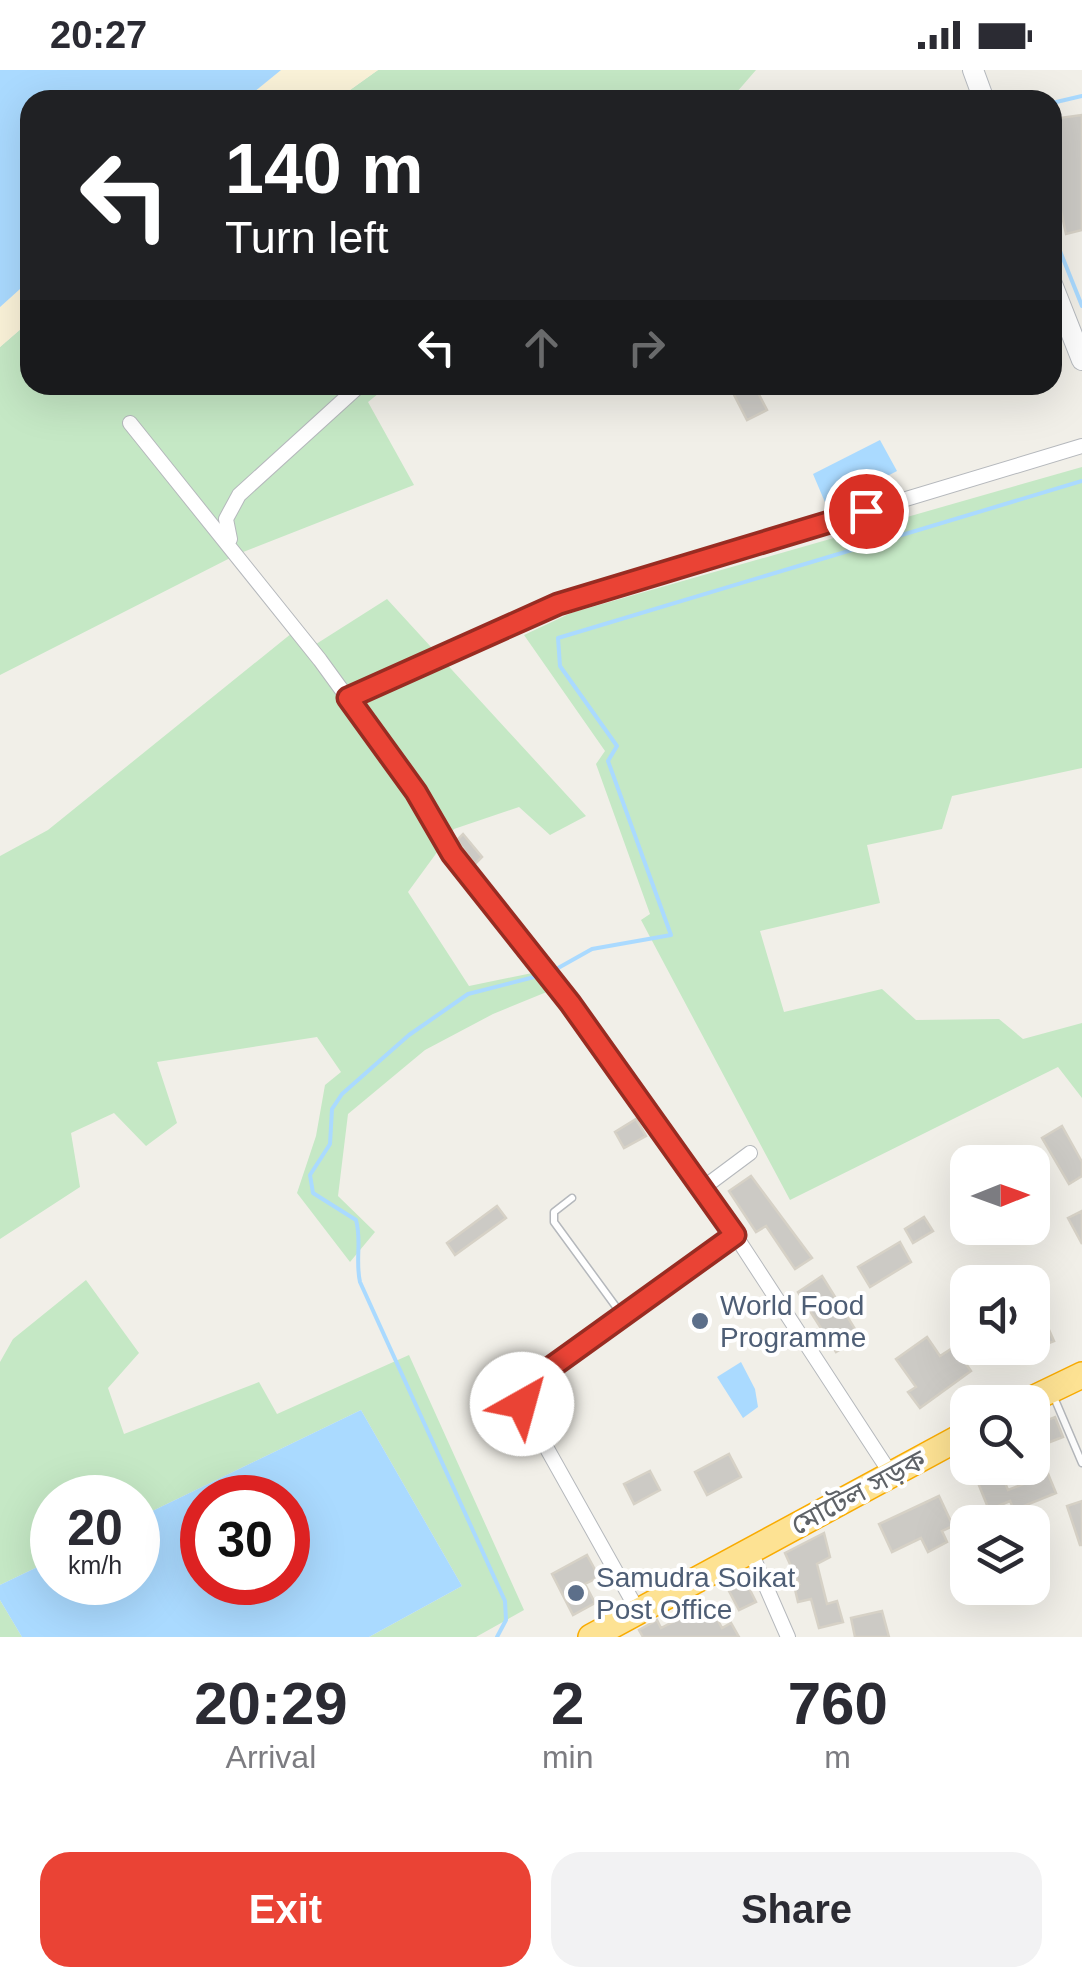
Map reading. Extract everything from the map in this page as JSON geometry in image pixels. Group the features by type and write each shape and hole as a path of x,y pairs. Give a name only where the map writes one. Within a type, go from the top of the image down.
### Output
{"highway":[{"path":"1050,1390 1082,1375"},
{"name":"মোটেল সড়ক","path":"590,1637 950,1443"}],"street":[{"path":"1062,309 1082,360"},
{"path":"234,549 225,529 238,495 349,395"},
{"path":"130,423 186,499 234,549 348,698 416,792 452,854 570,1003 704,1188 891,1474"},
{"path":"348,698 476,638 577,598 1082,446"},
{"path":"704,1188 750,1152"},
{"path":"638,1612 522,1404 528,1384 735,1235"},
{"path":"750,1550 788,1637"}],"lane":[{"path":"572,1198 554,1212 554,1222 622,1316"},
{"path":"1050,1390 1082,1463"}],"green space":[{"path":"378,70 756,70 739,90 350,90"},
{"path":"20,330 20,395 377,395 368,402 414,485 238,554 0,675 0,347"},
{"path":"1082,467 1082,768 952,796 942,829 867,845 880,903 760,931 784,1012 882,989 916,1020 999,1019 1023,1039 1082,1023 1082,1098 1058,1067 790,1200 641,920 650,914 596,764 605,751 524,635 571,613"},
{"path":"387,599 586,816 550,835 519,807 454,829 408,892 469,986 542,971 554,989 493,1014 425,1050 348,1114 338,1196 375,1232 350,1262 297,1193 316,1136 325,1085 341,1072 317,1037 157,1062 177,1123 146,1146 114,1113 71,1133 80,1187 0,1239 0,856 48,830 297,629 313,646"},
{"path":"86,1280 139,1353 108,1388 124,1434 259,1382 277,1414 409,1355 524,1610 476,1637 369,1637 462,1586 361,1410 227,1475 180,1475 180,1498 160,1507 160,1475 30,1475 30,1571 0,1585 0,1362 13,1339"},
{"path":"0,1600 22,1637 0,1637"}],"sand":[{"path":"281,70 378,70 350,90 256,90"},
{"path":"20,289 20,330 0,347 0,307"}],"water":[{"path":"0,70 281,70 256,90 20,90 20,289 0,307"},
{"path":"880,440 897,471 827,507 813,474"},
{"path":"741,1362 755,1389 758,1407 743,1418 717,1377"},
{"path":"361,1410 462,1586 369,1637 22,1637 0,1600 0,1585 30,1571 30,1605 160,1605 160,1507 180,1498 180,1605 310,1605 310,1475 227,1475"}],"building":[{"path":"1082,115 1082,230 1066,234 1062,216 1062,118"},
{"path":"734,395 759,395 767,410 747,420"},
{"path":"463,834 482,857 475,864 457,840"},
{"path":"636,1119 646,1136 624,1148 615,1132"},
{"path":"1062,1126 1082,1162 1082,1176 1069,1184 1050,1145 1042,1138"},
{"path":"751,1176 812,1258 795,1269 766,1226 756,1232 729,1191"},
{"path":"497,1206 506,1218 455,1255 447,1243"},
{"path":"1082,1211 1082,1244 1068,1218"},
{"path":"924,1217 933,1231 913,1243 905,1229"},
{"path":"900,1242 911,1262 870,1287 858,1267"},
{"path":"822,1276 860,1337 836,1352 798,1292"},
{"path":"927,1337 940,1356 950,1350 950,1365 967,1365 971,1371 920,1408 908,1392 916,1387 896,1359"},
{"path":"1055,1417 1063,1437 1050,1442 1050,1419"},
{"path":"729,1454 741,1477 707,1495 695,1472"},
{"path":"650,1471 660,1490 634,1504 624,1484"},
{"path":"1050,1478 1056,1493 1026,1505 1012,1505 1010,1501 987,1505 979,1485 1006,1485 1008,1490 1021,1485 1050,1485"},
{"path":"939,1496 950,1520 950,1527 942,1531 947,1542 928,1552 921,1538 892,1552 879,1524"},
{"path":"1082,1501 1082,1545 1080,1545 1067,1506"},
{"path":"824,1533 830,1557 817,1564 827,1604 837,1601 843,1622 819,1628 811,1599 798,1602 794,1585 799,1584 785,1553"},
{"name":"Samudra Soikat Post Office","path":"587,1555 599,1577 585,1584 595,1603 573,1615 552,1574"},
{"path":"746,1582 756,1602 739,1610 729,1591"},
{"path":"709,1603 722,1628 731,1623 739,1637 643,1637 639,1630 657,1620 661,1628"},
{"path":"882,1611 889,1637 855,1637 851,1618"}],"waterway":[{"path":"1062,101 1082,96"},
{"path":"1062,256 1082,306"},
{"path":"551,972 592,949 671,935 608,761 617,746 560,666 558,638 1082,481"},
{"path":"497,1637 506,1620 505,1601 360,1282 356,1220 313,1193 310,1175 330,1144 332,1109 342,1094 409,1035 468,994 542,975"}],"place":[{"name":"World Food Programme","path":"700,1321"},
{"name":"Samudra Soikat Post Office","path":"576,1593"}],"route":[{"path":"522,1404 522,1393 528,1384 735,1235 570,1003 452,854 416,792 348,698 558,604 866,511"}]}
